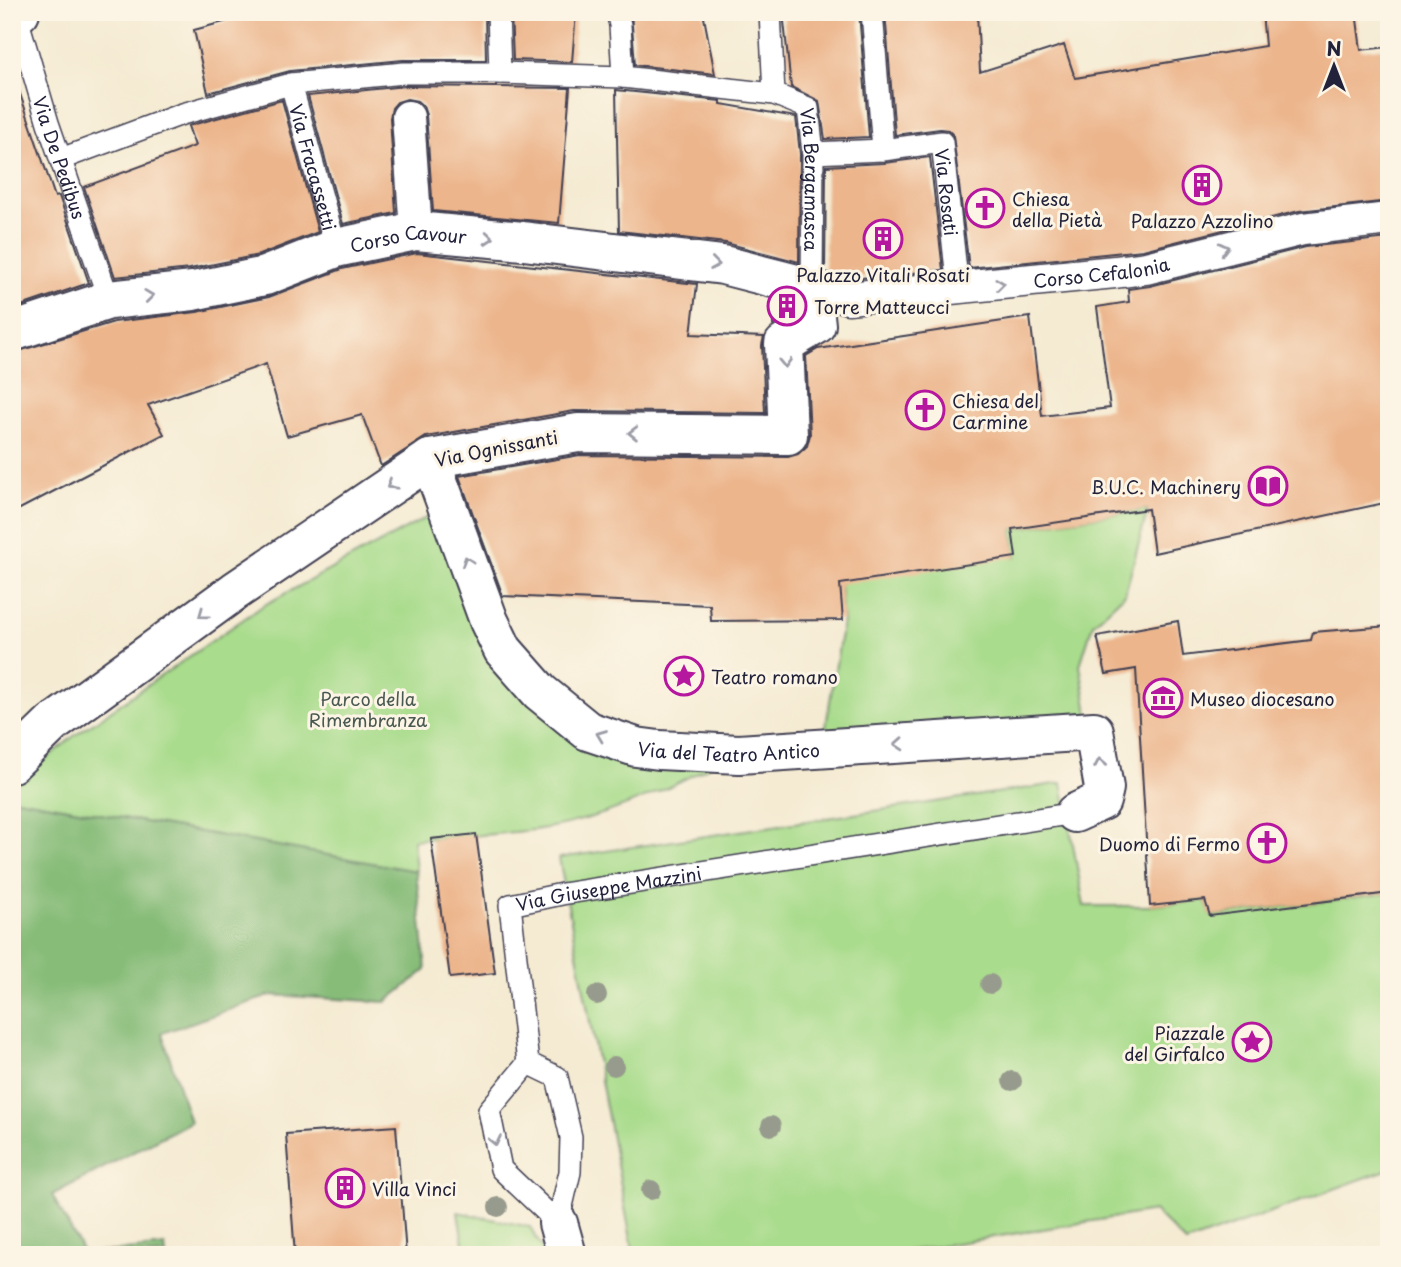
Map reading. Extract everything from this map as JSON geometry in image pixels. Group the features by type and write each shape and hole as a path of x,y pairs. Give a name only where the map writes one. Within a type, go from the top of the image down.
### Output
{"street":[{"path":"408,117 416,231"},
{"name":"Corso Cefalonia","path":"812,288 848,298 1146,268 1303,229 1389,219"},
{"name":"Corso Cavour","path":"12,332 109,300 193,291 265,276 336,248 416,231 723,265 812,288"},
{"name":"Via Ognissanti","path":"12,763 51,723 235,590 430,459 578,433 788,435 785,344 816,325 812,288"},
{"name":"Via del Teatro Antico","path":"430,459 489,621 503,650 540,692 588,731 636,747 739,754 1094,731 1104,788 1101,801 1075,813"}],"lane":[{"path":"498,12 500,73"},
{"path":"617,12 622,77"},
{"path":"61,159 182,114 291,84 404,73 622,77 774,94 770,12"},
{"path":"872,12 883,150"},
{"name":"Via De Pedibus","path":"16,14 48,122 109,300"},
{"name":"Via Fracassetti","path":"291,84 336,248"},
{"name":"Via Bergamasca","path":"774,94 808,108 813,153 812,288"},
{"name":"Via Rosati","path":"813,153 883,150 942,142 958,289"},
{"name":"Via Giuseppe Mazzini","path":"528,1063 510,905 562,894 1075,813"},
{"path":"528,1063 557,1077 571,1136 563,1239 501,1169 489,1110 528,1063"}],"green space":[{"path":"1148,509 1125,594 1093,624 1080,665 1090,725 823,745 843,620 835,523 1016,557 1012,529"},
{"name":"Parco della Rimembranza","path":"435,513 535,697 717,762 635,802 591,818 547,828 413,840 416,871 12,798 12,787 74,736 264,605"},
{"path":"1062,783 1084,906 1149,906 1205,900 1211,916 1389,893 1389,1169 1186,1243 1154,1211 884,1255 634,1255 559,858"},
{"path":"12,798 416,871 426,970 386,1002 271,995 162,1033 190,1122 52,1195 84,1254 165,1246 166,1255 12,1255"},
{"path":"458,1212 530,1227 546,1255 465,1255"}],"building":[{"path":"261,12 485,12 486,60 403,60 290,71 208,93 194,30"},
{"path":"511,12 576,12 572,62 513,60"},
{"path":"631,12 703,12 715,74 635,65"},
{"path":"783,12 859,12 869,137 825,139 819,101 791,87"},
{"path":"885,12 977,12 980,72 1064,45 1075,78 1265,46 1262,12 1356,12 1361,50 1389,47 1389,201 1299,211 1143,250 969,268 953,135 948,130 940,129 895,135"},
{"path":"405,86 570,88 559,223 433,211 426,115 423,106 417,101 407,99 397,102 392,108 390,118 396,213 343,224 308,96"},
{"path":"18,88 55,197 59,196 89,283 12,309 12,89"},
{"path":"616,90 721,101 721,104 796,117 800,154 799,262 726,243 619,231"},
{"path":"282,100 318,232 259,255 190,269 115,277 84,187 195,146 188,126"},
{"name":"Palazzo Vitali Rosati","path":"930,157 943,270 850,279 825,272 826,166"},
{"path":"1389,238 1389,502 1154,553 1148,509 1012,529 1016,557 840,584 843,620 711,621 710,605 503,596 459,476 580,455 788,457 798,454 807,446 810,435 806,356 818,349 1030,317 1042,416 1110,408 1097,307 1129,302 1128,289 1150,286 1306,247"},
{"path":"417,253 697,284 691,334 764,337 762,345 765,413 574,411 426,437 381,466 362,415 287,436 266,364 148,405 164,434 12,513 12,353 114,322 197,312 269,297 342,269"},
{"path":"773,301 792,305 793,313 773,325"},
{"name":"Duomo di Fermo","path":"1178,621 1183,656 1311,640 1313,632 1389,626 1389,893 1210,916 1205,900 1150,906 1136,669 1106,674 1097,636"},
{"path":"476,834 495,973 450,978 431,839"},
{"name":"Villa Vinci","path":"396,1126 406,1255 295,1255 286,1134"}],"place":[{"name":"Palazzo Azzolino","path":"1202,185"},
{"name":"Chiesa della Pietà","path":"985,208"},
{"name":"Palazzo Vitali Rosati","path":"883,239"},
{"name":"Torre Matteucci","path":"787,306"},
{"name":"Chiesa del Carmine","path":"925,410"},
{"name":"B.U.C. Machinery","path":"1268,486"},
{"name":"Teatro romano","path":"684,676"},
{"name":"Museo diocesano","path":"1163,698"},
{"name":"Duomo di Fermo","path":"1267,843"},
{"name":"Piazzale del Girfalco","path":"1252,1042"},
{"name":"Villa Vinci","path":"345,1188"}]}
